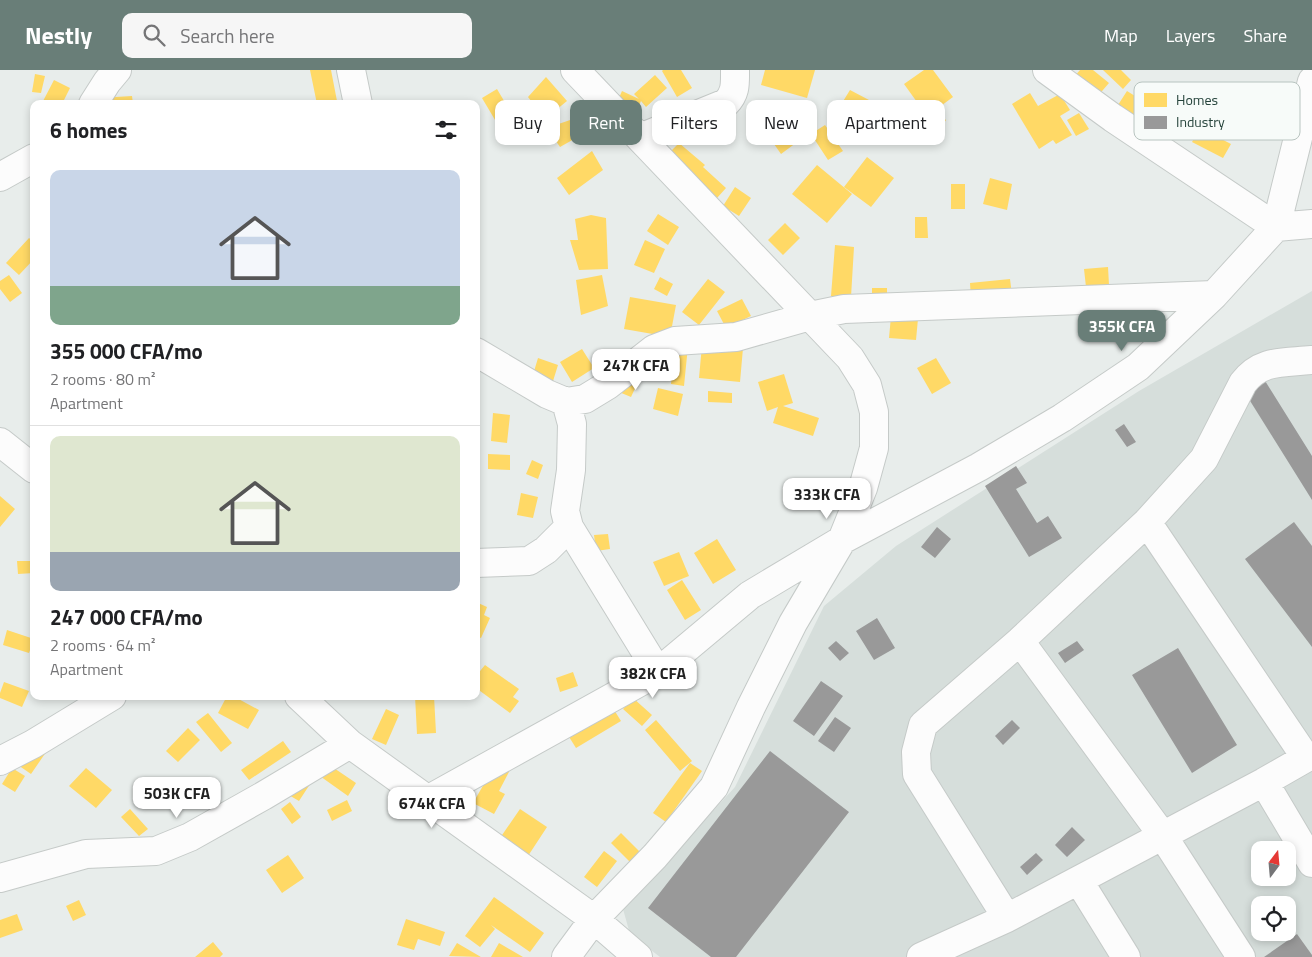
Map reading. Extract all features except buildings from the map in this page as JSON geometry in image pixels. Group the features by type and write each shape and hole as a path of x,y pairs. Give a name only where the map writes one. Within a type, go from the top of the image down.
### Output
{"street":[{"path":"96,100 117,70"},
{"path":"351,70 357,100"},
{"path":"575,70 604,100"},
{"path":"642,137 726,103 732,97 735,89 735,70"},
{"path":"1047,70 1134,132"},
{"path":"1300,130 1312,81"},
{"path":"566,957 594,920 655,856 714,787 751,706 793,623 842,540 863,488 874,448 874,412 867,385 850,358 642,140"},
{"path":"1146,140 1276,228 1312,224"},
{"path":"429,799 658,672 750,595 842,540 979,467 1062,418 1138,366 1214,295 1276,228 1298,140"},
{"path":"0,177 30,160"},
{"path":"480,354 547,394 566,402 585,398 608,386 654,349 675,341 736,337 810,316 844,309 1214,295"},
{"path":"1006,918 917,774 916,752 923,725 1020,641 1147,522 1204,459 1243,383 1251,373 1263,366 1312,360"},
{"path":"566,402 572,424 571,470 565,511 568,527 658,672"},
{"path":"0,442 30,466"},
{"path":"921,957 1006,918 1309,758 1147,522"},
{"path":"480,563 529,562 546,550 568,527"},
{"path":"1020,641 1162,836 1241,957"},
{"path":"0,761 33,744 105,700"},
{"path":"308,700 350,744 429,799 478,837 594,920 638,957"},
{"path":"1,868 46,865 86,854 156,850 165,847 190,837 350,744"},
{"path":"1264,782 1312,863"},
{"path":"1078,880 1126,957"}],"shaded area":[{"path":"1312,291 1312,957 660,957 630,934 623,909 735,787 824,606 896,546 1139,391"}]}
